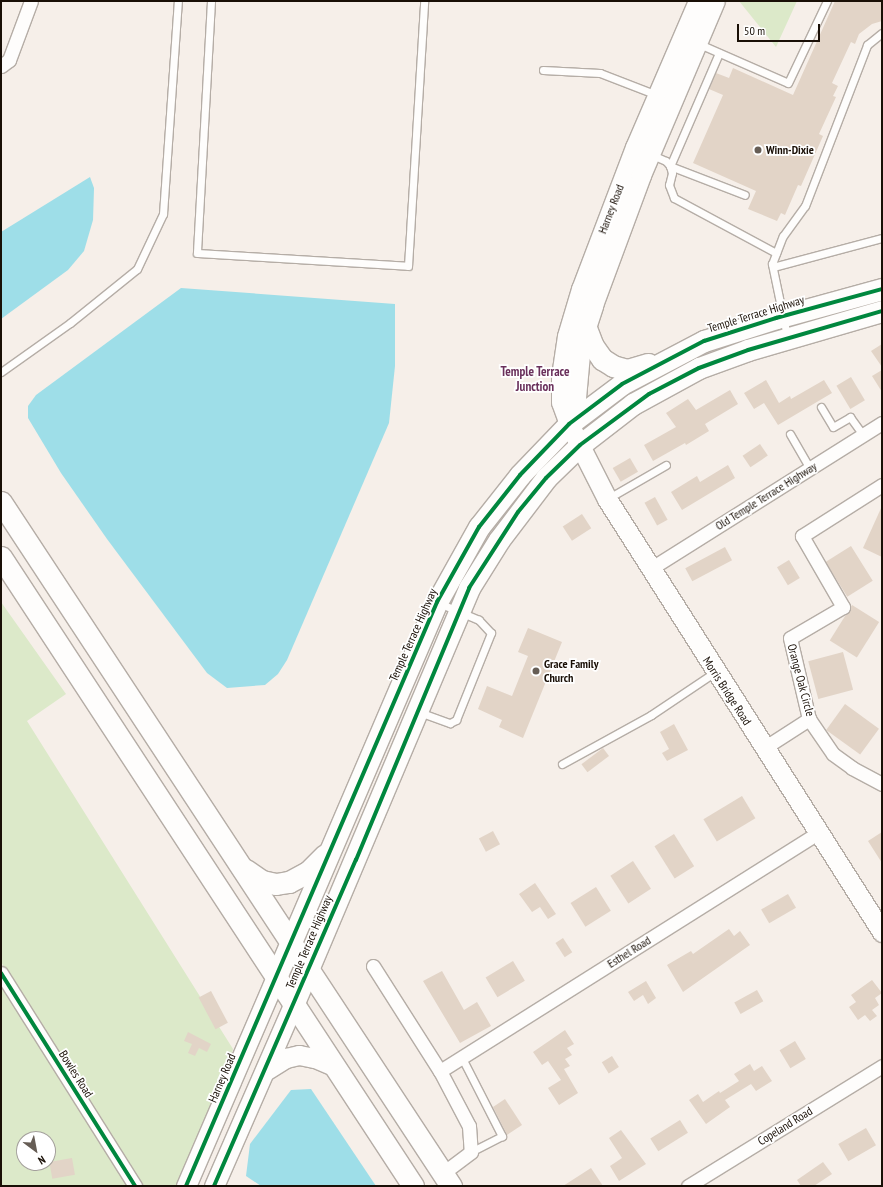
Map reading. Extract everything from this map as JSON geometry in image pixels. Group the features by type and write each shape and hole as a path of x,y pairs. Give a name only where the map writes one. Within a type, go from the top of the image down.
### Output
{"main road":[{"name":"Temple Terrace Highway","path":"276,977 292,943 437,602 479,527 520,475 569,424 622,384 704,341 784,315 882,289"},
{"name":"Temple Terrace Highway","path":"294,1005 469,588 518,512 546,478 580,445 633,404 685,374 748,350 882,311"},
{"path":"586,328 593,346 602,359 613,366 627,370 638,369 704,341"},
{"path":"1,502 447,1180"},
{"path":"1,557 413,1186"},
{"path":"243,868 262,881 276,884 289,882 308,872 331,849"},
{"path":"374,1127 424,1186"}],"street":[{"path":"1,66 8,60 31,1"},
{"name":"Harney Road","path":"569,424 576,398 581,343 643,151 657,95 698,1"},
{"name":"Harney Road","path":"580,445 569,424 561,402 561,376 567,336 581,289 643,151 697,43 715,1"},
{"name":"Old Temple Terrace Highway","path":"650,569 882,423"},
{"name":"Morris Bridge Road","path":"580,445 607,499 650,569 882,932"},
{"name":"Orange Oak Circle","path":"882,485 802,536 843,607 790,638 809,719 833,754 852,768 882,784"},
{"path":"764,748 809,719"},
{"name":"Esthel Road","path":"440,1071 818,833"},
{"path":"373,966 440,1071 469,1126 471,1152 447,1180"},
{"name":"Bowles Road","path":"1,973 134,1186"},
{"name":"Harney Road","path":"186,1186 276,977"},
{"path":"214,1186 294,1005"},
{"path":"265,1071 286,1058 300,1055 315,1058 334,1066"},
{"name":"Copeland Road","path":"688,1186 882,1066"}],"lane":[{"path":"1,372 70,323 136,269 163,214 178,1"},
{"path":"211,1 197,253 408,266 424,1"},
{"path":"697,43 788,83 827,1"},
{"path":"788,338 773,267 776,252 783,236 805,206 867,45 882,33"},
{"path":"670,166 719,53"},
{"path":"543,70 600,73 657,95"},
{"path":"643,151 666,161 670,166 672,173 669,185 674,198 776,252"},
{"path":"670,166 746,195"},
{"path":"773,267 882,238"},
{"path":"821,407 833,427 850,416 863,435"},
{"path":"790,434 810,468"},
{"path":"607,499 666,465"},
{"path":"418,712 450,723 456,720 491,633 479,620 437,602"},
{"path":"562,764 651,715 715,672"},
{"path":"462,1058 502,1136 471,1152"}],"green space":[{"path":"739,1 797,1 776,47"},
{"path":"1,602 66,694 27,721 233,1049 226,1078 179,1186 146,1186 139,1182 1,962"},
{"path":"1,984 128,1186 1,1186"}],"water":[{"path":"90,177 94,188 93,220 84,251 68,270 1,319 1,232"},
{"path":"181,288 395,304 395,366 389,423 287,660 278,674 265,685 227,688 207,673 107,539 61,473 28,418 28,406 36,395"},
{"path":"311,1089 376,1186 261,1186 246,1176 250,1144 291,1090"}],"building":[{"name":"Winn-Dixie","path":"835,1 882,1 882,21 872,24 859,34 855,44 851,42 832,83 838,86 833,96 836,97 819,134 823,136 801,186 798,185 785,215 781,213 777,221 748,209 756,191 693,163 723,95 709,89 716,73 729,78 733,68 793,95"},
{"path":"882,344 882,367 871,351"},
{"path":"882,370 882,392 872,376"},
{"path":"851,377 865,400 850,409 836,386"},
{"path":"766,380 779,403 790,396 791,399 824,380 832,393 778,425 764,403 754,409 744,393"},
{"path":"730,390 738,404 705,424 709,431 686,445 685,443 653,461 644,445 676,427 666,413 688,399 696,410"},
{"path":"760,444 768,456 750,467 743,456"},
{"path":"630,458 638,472 621,482 613,468"},
{"path":"728,465 735,478 682,510 671,492 697,476 700,482"},
{"path":"655,497 668,520 657,526 645,503"},
{"path":"882,506 882,557 863,548"},
{"path":"582,514 591,528 572,541 563,527"},
{"path":"851,546 873,581 847,597 826,562"},
{"path":"725,547 732,560 692,581 685,568"},
{"path":"789,560 800,578 788,585 777,567"},
{"path":"852,605 879,622 857,658 830,641"},
{"name":"Grace Family Church","path":"528,628 562,642 523,738 499,727 502,720 478,709 487,686 512,696 528,656 518,652"},
{"path":"843,652 853,690 818,699 808,661"},
{"path":"845,704 879,729 860,755 826,730"},
{"path":"674,724 688,750 667,761 662,753 669,749 660,732"},
{"path":"603,748 609,756 587,772 581,764"},
{"path":"742,796 755,818 717,841 703,819"},
{"path":"493,831 500,844 486,852 479,839"},
{"path":"882,832 882,863 868,841"},
{"path":"674,834 694,866 675,878 654,846"},
{"path":"633,861 651,889 628,903 610,876"},
{"path":"535,883 556,914 548,919 540,907 532,912 519,894"},
{"path":"596,887 611,911 585,927 571,903"},
{"path":"788,894 796,908 769,923 761,910"},
{"path":"729,929 734,936 740,931 750,945 683,992 667,965 691,951 693,954"},
{"path":"563,938 572,952 565,957 555,943"},
{"path":"513,961 525,981 497,997 486,977"},
{"path":"442,971 464,1010 477,1002 491,1026 460,1043 423,981"},
{"path":"872,980 882,993 875,998 879,1005 872,1010 877,1016 870,1021 865,1015 858,1020 849,1007 856,1002 851,995"},
{"path":"646,981 656,998 648,1004 643,995 634,1001 628,992"},
{"path":"757,990 763,1001 741,1014 734,1003"},
{"path":"211,991 228,1023 216,1029 199,998"},
{"path":"565,1030 574,1044 567,1048 572,1055 565,1059 570,1066 564,1069 578,1093 559,1105 548,1088 561,1080 548,1061 542,1065 533,1052"},
{"path":"188,1032 211,1044 207,1052 199,1048 195,1056 188,1053 192,1044 184,1041"},
{"path":"795,1041 806,1059 790,1068 780,1050"},
{"path":"612,1056 619,1067 609,1073 602,1062"},
{"path":"750,1064 754,1071 762,1066 772,1081 756,1091 751,1084 725,1100 730,1107 706,1124 689,1100 698,1094 703,1102 719,1091 720,1093 739,1081 734,1074"},
{"path":"505,1099 522,1125 507,1135 493,1107"},
{"path":"680,1120 688,1133 658,1151 650,1139"},
{"path":"866,1128 876,1145 848,1161 838,1144"},
{"path":"621,1130 646,1164 619,1181 610,1166 622,1158 609,1138"},
{"path":"72,1158 75,1175 52,1179 51,1171 56,1171 56,1161"},
{"path":"823,1162 832,1174 814,1186 801,1186 797,1180"},
{"path":"591,1168 603,1186 563,1186"}],"cycle path":[{"path":"186,1186 437,602 479,527 520,475 569,424 622,384 704,341 776,318 882,289"},
{"path":"214,1186 356,860 469,588 518,512 546,478 580,445 649,394 699,368 748,350 882,311"},
{"path":"1,973 135,1186"}],"place":[{"name":"Winn-Dixie","path":"758,150"},
{"name":"Grace Family Church","path":"536,671"}],"district":[{"name":"Temple Terrace Junction","path":"535,380"}]}
